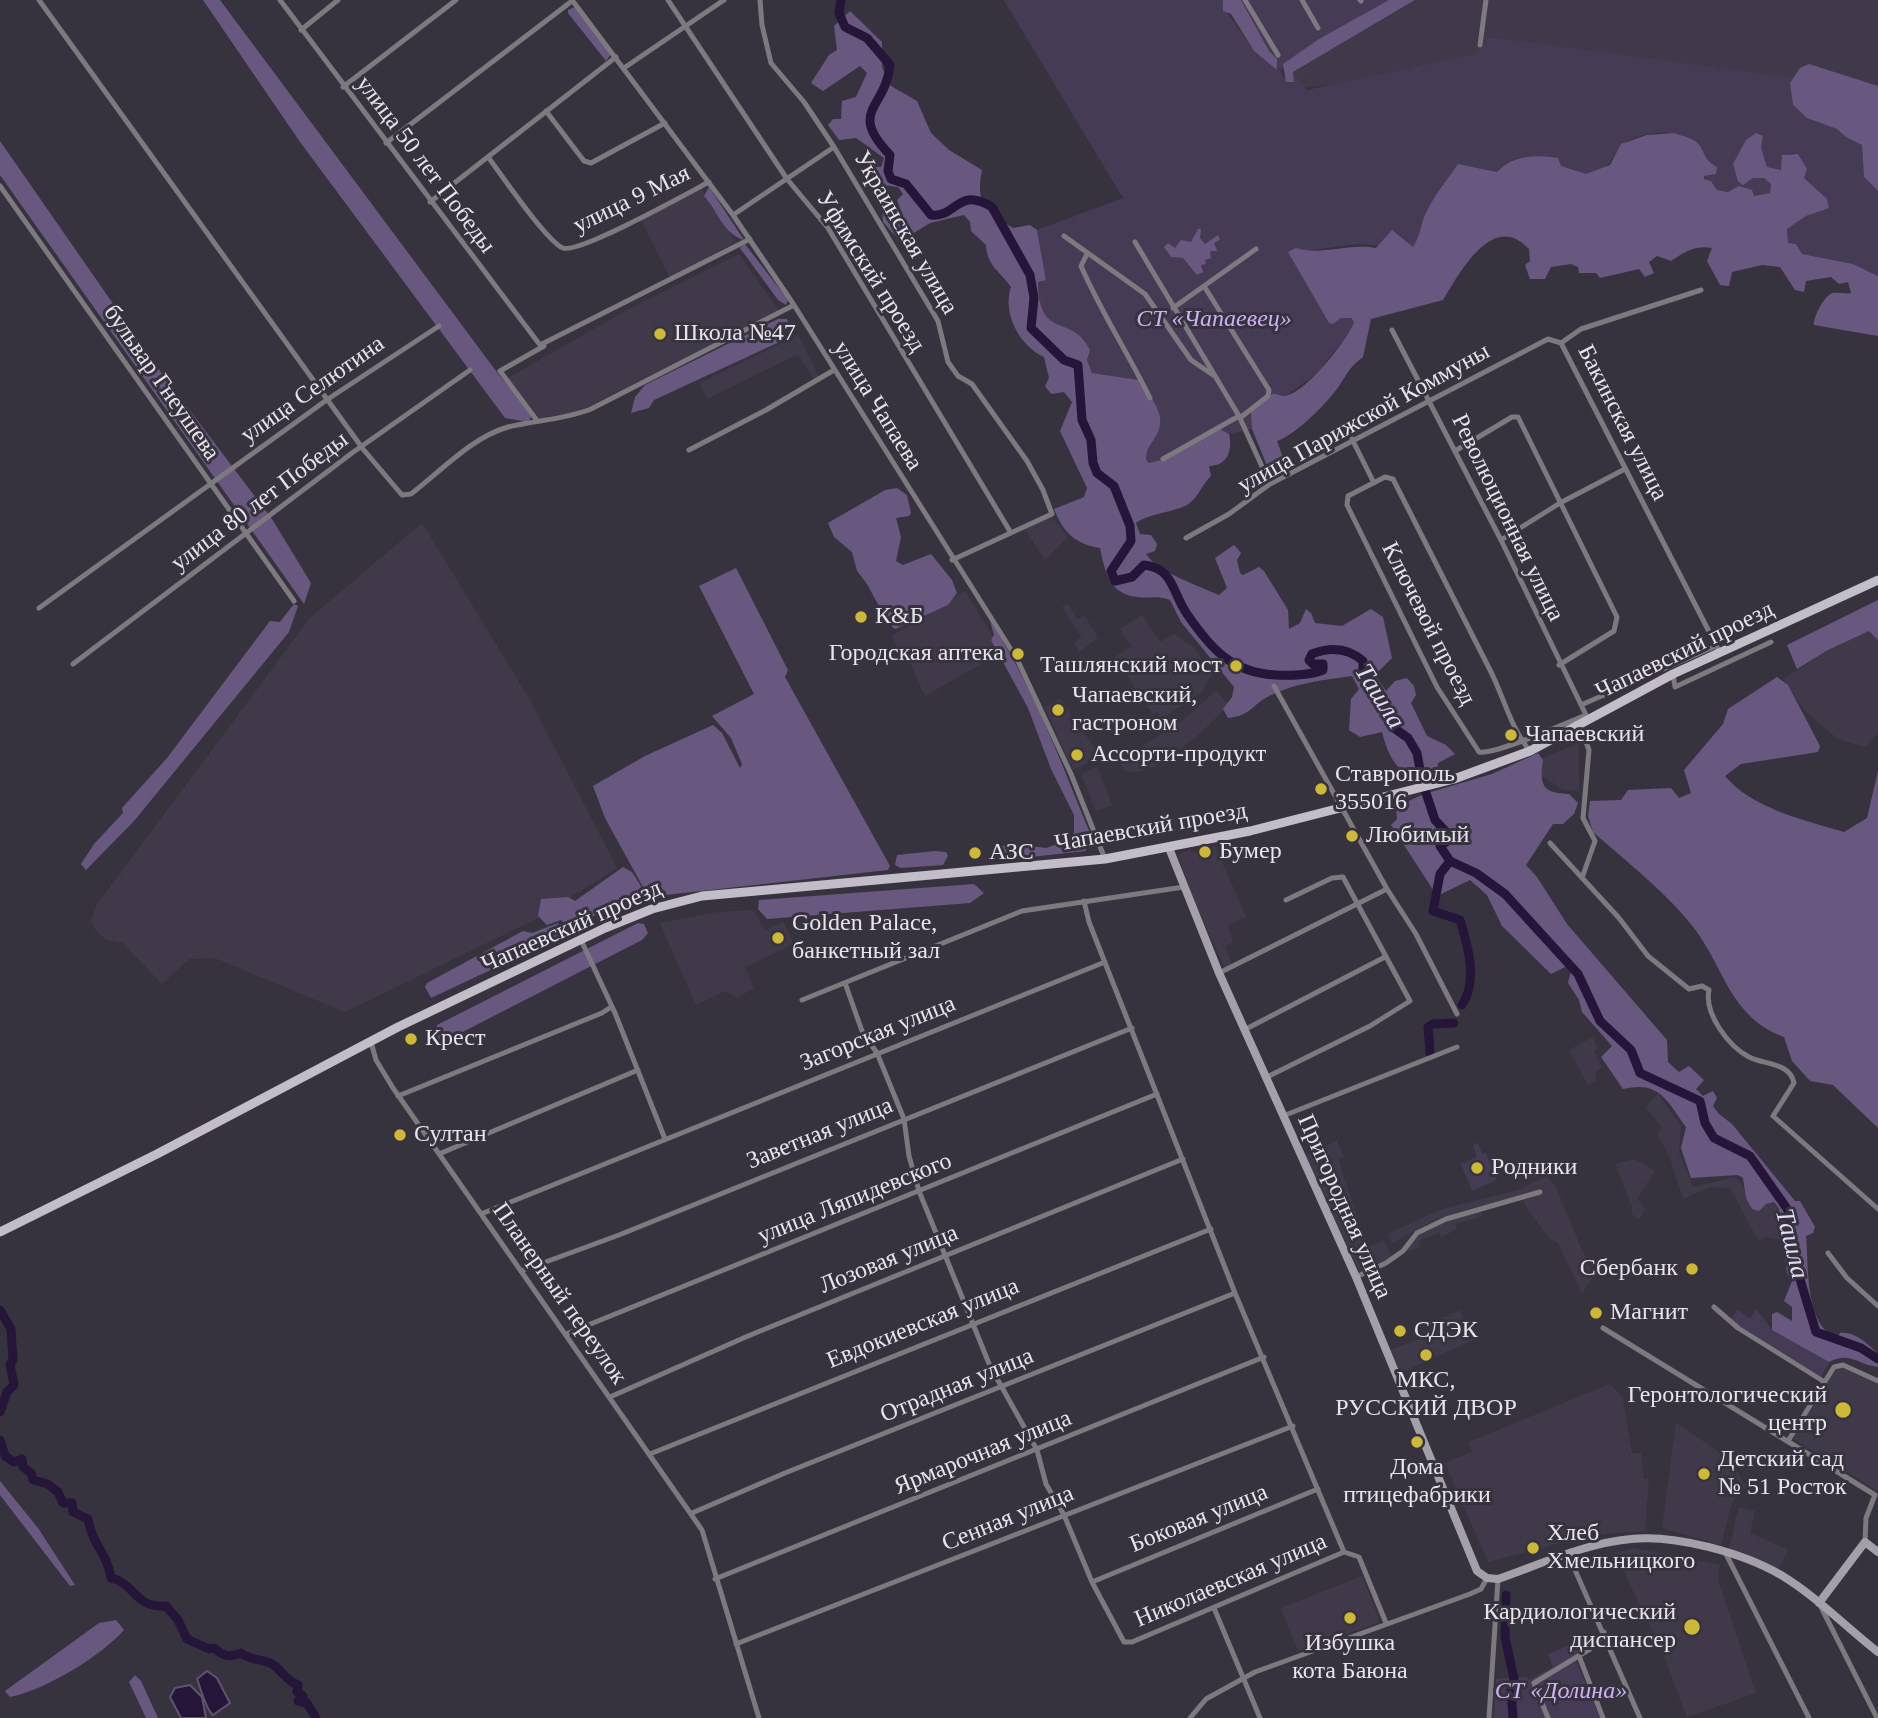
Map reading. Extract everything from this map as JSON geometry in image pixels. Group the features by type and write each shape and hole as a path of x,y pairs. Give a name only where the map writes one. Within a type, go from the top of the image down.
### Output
{"main road":[{"name":"Чапаевский проезд","path":"0,1232 371,1042 642,913 702,896 1105,859 1169,848 1431,785 1479,772 1530,751 1718,649 1878,580"}],"street":[{"path":"39,0 362,447 396,490 406,496 491,435 509,427 528,425 536,419 561,418 591,408 794,305"},
{"name":"улица 50 лет Победы","path":"280,0 535,341 546,344"},
{"path":"302,30 338,0"},
{"path":"343,87 456,0"},
{"path":"386,143 572,0"},
{"name":"улица Чапаева","path":"572,0 750,239 1027,677 1105,859"},
{"name":"Уфимский проезд","path":"668,0 788,179 828,228 1011,533"},
{"path":"624,68 724,0"},
{"name":"Украинская улица","path":"760,0 762,25 771,62 804,102 834,147 938,321 948,362 958,376 972,384 1027,461 1043,490 1052,514 1011,533"},
{"path":"1245,0 1278,55"},
{"path":"1302,0 1318,28"},
{"path":"1480,45 1486,0"},
{"path":"430,202 616,57"},
{"path":"547,111 584,161 591,163 665,123"},
{"path":"733,215 834,147"},
{"name":"улица 9 Мая","path":"488,157 548,235 562,248 568,249 590,242 709,182"},
{"name":"бульвар Гнеушева","path":"0,186 294,601"},
{"path":"1064,236 1145,294 1191,360 1216,377"},
{"path":"536,419 500,371 546,344 750,239"},
{"path":"1135,242 1239,417 1270,484"},
{"path":"1173,308 1256,249"},
{"path":"1087,254 1081,266 1097,303 1128,353 1150,398"},
{"path":"1164,459 1239,417 1268,396 1269,390 1204,286"},
{"name":"Бакинская улица","path":"1701,290 1581,329 1561,343 1718,649"},
{"name":"улица Селютина","path":"39,608 328,399 439,326"},
{"name":"Революционная улица","path":"1392,330 1501,540 1559,665 1589,717"},
{"name":"улица Парижской Коммуны","path":"1186,538 1229,514 1270,484 1353,439 1548,339 1561,343"},
{"name":"улица 80 лет Победы","path":"73,664 362,447 470,370"},
{"path":"689,450 766,410 834,370"},
{"path":"1455,451 1512,417 1518,417 1560,503 1618,625 1605,637 1559,665"},
{"path":"1353,439 1374,483"},
{"path":"1501,540 1560,503 1625,468"},
{"name":"Ключевой проезд","path":"1530,751 1521,740 1492,674 1393,479 1388,477 1348,496 1346,502 1437,687 1479,752 1486,753 1521,740 1589,717"},
{"path":"952,560 1011,533"},
{"path":"1673,674 1675,687 1771,642"},
{"path":"1581,705 1718,649"},
{"path":"1274,686 1387,889 1416,934 1457,1014"},
{"path":"1580,726 1589,750 1583,818 1595,841 1582,878"},
{"path":"1550,843 1619,918 1648,956 1689,989 1702,986 1709,990 1706,1002 1710,1016 1738,1048 1749,1057 1780,1066 1793,1077 1794,1083 1773,1116 1878,1209"},
{"name":"Пригородная улица","path":"1169,848 1219,973 1356,1277 1472,1562 1477,1571 1488,1578"},
{"path":"1265,1078 1370,1026 1410,1000 1358,905 1350,884 1338,876 1286,900"},
{"path":"802,1000 1022,911 1184,887"},
{"path":"1219,973 1387,889"},
{"path":"1084,901 1105,962 1235,1293 1344,1552 1359,1557 1386,1623"},
{"path":"581,940 665,1139"},
{"path":"1244,1030 1385,957"},
{"name":"Загорская улица","path":"481,1214 1105,962"},
{"path":"845,983 862,1031 877,1053 904,1119 909,1156 919,1191 1002,1387 1037,1450 1046,1484 1064,1515 1093,1582"},
{"path":"398,1096 611,1007"},
{"name":"Заветная улица","path":"521,1271 619,1235 1132,1028"},
{"name":"Планерный переулок","path":"371,1042 376,1060 398,1096 702,1530 760,1718"},
{"path":"1283,1116 1457,1047"},
{"path":"439,1154 638,1070"},
{"name":"улица Ляпидевского","path":"566,1334 1157,1094"},
{"name":"Лозовая улица","path":"610,1397 748,1336 1183,1159"},
{"path":"1356,1277 1386,1263 1403,1251 1418,1233 1446,1219 1541,1192"},
{"name":"Евдокиевская улица","path":"650,1454 1211,1229"},
{"path":"1828,1253 1847,1278 1878,1306"},
{"name":"Отрадная улица","path":"692,1513 1235,1293"},
{"path":"1714,1307 1738,1328 1823,1381"},
{"path":"1603,1328 1875,1496 1866,1518 1865,1542 1819,1604"},
{"name":"Ярмарочная улица","path":"715,1579 1264,1357"},
{"path":"1787,1440 1834,1367 1843,1365 1878,1381"},
{"name":"Сенная улица","path":"736,1644 1293,1426"},
{"name":"Боковая улица","path":"1093,1582 1318,1489"},
{"path":"1190,1718 1206,1699 1244,1677 1481,1589 1488,1578 1498,1579 1608,1543 1647,1538 1725,1552 1779,1574 1878,1652"},
{"path":"1865,1542 1878,1552"},
{"name":"Николаевская улица","path":"1093,1582 1124,1642 1132,1642 1344,1552"},
{"path":"1725,1552 1809,1718"},
{"path":"1569,1555 1604,1630 1640,1718"},
{"path":"1489,1718 1498,1579"},
{"path":"1819,1604 1877,1718"},
{"path":"1214,1608 1260,1718"},
{"path":"1548,1718 1534,1683 1598,1643 1604,1630"},
{"path":"1578,1656 1603,1718"}],"shaded area":[{"path":"203,0 220,0 499,375 533,415 528,422 505,418 300,142"},
{"path":"1223,0 1241,0 1269,51 1277,59 1277,70 1254,51 1231,14 1223,11"},
{"path":"1389,0 1415,0 1293,72 1294,82 1286,82 1283,64 1319,39"},
{"path":"1416,0 1878,0 1878,90 1477,54 1356,81 1304,88 1293,72"},
{"path":"575,7 611,54 606,61 568,13 568,10"},
{"path":"850,11 882,42 882,67 891,86 917,101 931,133 949,150 982,170 980,191 989,211 1013,228 1030,225 1037,230 1046,280 1038,282 1040,300 1050,320 1083,339 1090,350 1087,360 1092,373 1139,380 1152,399 1159,412 1160,427 1147,451 1146,459 1149,463 1169,458 1220,429 1229,434 1227,456 1220,463 1209,466 1211,476 1193,500 1185,506 1136,523 1140,534 1151,535 1157,544 1155,551 1146,554 1169,573 1219,595 1227,588 1215,558 1234,545 1241,553 1237,560 1240,573 1243,575 1259,567 1264,571 1288,610 1289,629 1300,623 1306,609 1315,623 1342,626 1371,609 1383,617 1392,658 1375,675 1386,691 1395,681 1407,678 1414,686 1416,695 1411,703 1427,736 1446,745 1455,754 1438,763 1436,774 1414,775 1399,768 1389,753 1382,732 1360,737 1349,730 1351,699 1359,689 1352,676 1280,691 1242,715 1228,718 1223,709 1232,697 1234,687 1181,622 1170,600 1137,597 1120,591 1110,580 1100,548 1077,540 1061,524 1054,509 1084,497 1087,488 1060,431 1072,402 1064,392 1051,394 1045,386 1049,378 1044,357 1027,345 1011,318 1011,287 991,263 986,245 971,231 970,222 964,215 930,223 904,239 898,239 883,222 882,208 890,207 900,221 904,219 897,200 903,194 898,187 874,180 866,167 881,167 884,158 856,138 839,140 828,125 833,119 841,119 842,101 856,97 867,73 860,66 823,91 811,83 829,55 837,50 834,26"},
{"path":"1809,64 1878,86 1878,191 1864,177 1862,145 1837,129 1807,118 1793,105 1790,83 1800,68"},
{"path":"1674,133 1698,143 1708,160 1717,167 1716,174 1704,176 1704,179 1711,181 1717,190 1728,192 1739,186 1752,190 1754,196 1770,193 1771,184 1764,178 1753,178 1743,185 1738,181 1733,164 1746,140 1756,133 1763,136 1761,148 1767,167 1781,170 1782,155 1798,154 1807,169 1804,178 1827,199 1829,208 1806,216 1787,229 1788,243 1796,244 1802,254 1853,264 1878,276 1878,336 1814,325 1815,317 1826,298 1835,293 1851,293 1848,282 1839,284 1831,277 1806,281 1804,292 1795,290 1780,267 1762,265 1732,272 1729,286 1720,285 1707,261 1712,248 1701,247 1671,261 1657,256 1649,262 1654,273 1645,277 1639,269 1600,278 1596,273 1579,273 1578,267 1571,264 1551,267 1545,279 1530,279 1525,265 1530,261 1529,249 1516,239 1503,237 1490,241 1479,249 1443,300 1371,319 1363,357 1352,366 1314,415 1277,441 1287,469 1276,476 1270,473 1252,429 1251,411 1272,394 1291,394 1313,378 1344,341 1354,322 1351,318 1341,318 1333,324 1329,323 1288,252 1296,248 1315,251 1376,248 1392,230 1413,247 1427,210 1458,164 1497,172 1518,159 1549,157 1558,158 1561,166 1586,174 1610,165 1621,144 1647,135"},
{"path":"0,141 157,367 272,519 311,583 304,604 0,175"},
{"path":"709,187 744,240 731,233 704,196"},
{"path":"701,188 735,242 670,278 641,220"},
{"path":"1198,229 1201,229 1200,238 1205,244 1218,235 1220,240 1214,243 1217,251 1210,251 1211,258 1205,260 1206,264 1201,265 1203,272 1197,275 1183,258 1171,257 1164,247 1168,243 1175,248 1181,240 1191,242"},
{"path":"745,244 788,300 786,305 778,300 740,248"},
{"name":"Школа №47","path":"739,254 779,311 575,413 540,418 508,378 629,309"},
{"path":"778,319 787,319 789,324 781,328 786,339 654,400 649,408 631,413 635,397 645,385"},
{"path":"798,335 819,377 814,380 798,354 707,399 700,383"},
{"path":"897,488 907,495 911,513 909,516 896,518 901,537 896,561 903,565 931,554 952,580 957,593 948,605 895,629 888,623 857,571 852,552 834,537 828,523 885,490"},
{"path":"1051,516 1068,537 1045,560 1025,530"},
{"path":"422,523 530,700 617,868 534,920 345,1012 215,958 189,959 162,984 123,943 107,940 98,933 91,922 96,906 310,618"},
{"path":"736,568 788,670 785,677 890,866 888,870 657,896 654,894 655,897 649,898 605,818 593,786 645,756 713,725 722,733 740,768 742,764 731,738 712,716 754,694 699,586"},
{"path":"965,591 1002,652 925,696 908,658 901,661 893,648 896,645 892,636"},
{"path":"1878,600 1878,640 1869,631 1828,650 1797,669 1787,645"},
{"path":"294,604 298,606 289,632 134,821 86,870 81,864 94,844 123,813 122,808 167,758 270,621 280,622"},
{"path":"1068,604 1077,619 1085,616 1098,638 1079,652 1074,644 1081,637 1062,607"},
{"path":"1142,615 1160,642 1174,634 1195,648 1211,675 1202,692 1161,719 1157,712 1153,715 1115,657 1131,646 1120,629"},
{"path":"990,621 1021,674 1059,756 1093,840 1085,851 1013,859 1005,856 1000,846 1016,844 1046,848 1071,839 1074,832 1074,815 1051,769 1028,708 991,640 994,635"},
{"path":"1878,623 1878,733 1865,747 1838,739 1804,710 1784,679 1828,650"},
{"path":"1777,677 1788,685 1820,746 1818,752 1741,764 1725,776 1764,805 1844,832 1867,818 1878,771 1878,1128 1833,1085 1810,1081 1792,1061 1784,1037 1766,1028 1740,1005 1705,944 1684,915 1593,832 1588,816 1590,801 1621,800 1628,790 1671,788 1679,798 1691,793 1684,770 1723,724 1728,709"},
{"path":"1216,691 1229,705 1196,737 1154,767 1136,772 1125,771 1119,761 1182,721"},
{"path":"1060,699 1100,756 1073,770 1045,707"},
{"path":"1579,743 1579,791 1563,790 1540,775 1541,759"},
{"path":"1538,753 1543,760 1543,782 1548,790 1569,794 1578,803 1574,814 1563,824 1553,824 1526,865 1537,877 1567,924 1667,1040 1668,1062 1679,1072 1689,1066 1704,1080 1696,1089 1703,1096 1713,1091 1717,1098 1713,1106 1719,1114 1732,1124 1795,1201 1800,1201 1815,1227 1813,1233 1806,1236 1810,1293 1819,1321 1826,1331 1837,1338 1840,1333 1846,1333 1866,1342 1878,1354 1878,1367 1848,1358 1829,1362 1772,1330 1772,1314 1777,1312 1792,1321 1792,1307 1784,1301 1792,1281 1787,1273 1779,1208 1774,1202 1766,1204 1759,1211 1752,1209 1746,1198 1743,1178 1738,1175 1691,1178 1681,1148 1686,1127 1673,1109 1654,1090 1646,1087 1623,1089 1601,1057 1612,1046 1582,1012 1579,1000 1568,983 1573,963 1551,974 1502,926 1487,895 1470,880 1437,896 1391,825 1397,819 1396,807 1424,794 1492,774"},
{"path":"1097,767 1112,805 1096,811 1081,774"},
{"path":"1215,846 1246,917 1228,925 1233,942 1225,946 1232,965 1225,968 1195,903 1178,855 1189,850 1197,853"},
{"path":"946,852 948,856 943,865 901,868 895,865 897,855"},
{"path":"623,867 632,872 641,886 640,895 631,899 626,895 589,919 569,927 561,920 547,925 538,916 541,899 568,897 575,901"},
{"path":"974,884 984,893 970,903 767,919 758,909 759,900"},
{"path":"754,910 765,930 783,922 794,944 745,967 754,988 737,998 725,991 696,1005 660,923 718,912"},
{"path":"558,923 567,934 431,998 425,987 427,983 523,931 532,933"},
{"path":"638,923 644,924 648,933 642,940 445,1041 438,1040 435,1034 437,1025"},
{"path":"1593,1037 1597,1049 1594,1052 1602,1067 1595,1073 1596,1080 1588,1085 1569,1050"},
{"path":"1658,1094 1681,1126 1679,1152 1693,1187 1736,1177 1756,1207 1775,1201 1780,1208 1783,1240 1766,1237 1758,1240 1730,1188 1710,1187 1683,1199 1669,1155 1657,1134 1662,1128 1646,1107"},
{"path":"1337,1141 1344,1157 1339,1159 1344,1178 1368,1247 1384,1240 1392,1257 1360,1272 1305,1156"},
{"path":"1634,1159 1655,1171 1637,1198 1645,1210 1639,1219 1632,1214 1632,1207 1615,1164"},
{"path":"1547,1176 1555,1186 1593,1276 1582,1294 1558,1243 1550,1239 1527,1209 1521,1195 1439,1218 1392,1243 1387,1234 1442,1209 1519,1190"},
{"path":"1480,1211 1483,1216 1456,1224 1457,1229 1442,1237 1439,1233 1420,1240 1419,1247 1409,1251 1406,1249 1416,1237 1450,1219"},
{"path":"1460,1310 1473,1340 1398,1374 1389,1350 1438,1333 1434,1322"},
{"name":"Геронтологический центр","path":"1840,1367 1878,1384 1878,1491 1793,1439 1835,1370"},
{"path":"1610,1384 1622,1396 1632,1453 1641,1453 1644,1479 1649,1479 1645,1531 1590,1535 1488,1562 1445,1463 1472,1452 1469,1442"},
{"name":"Детский сад № 51 Росток","path":"1676,1423 1732,1461 1746,1488 1738,1492 1731,1506 1721,1545 1662,1528"},
{"path":"0,1481 38,1528 75,1585 70,1586 0,1495"},
{"path":"1739,1507 1755,1511 1750,1533 1788,1550 1779,1569 1729,1549"},
{"name":"Кардиологический диспансер","path":"1634,1548 1720,1565 1718,1579 1756,1693 1687,1717 1663,1653 1615,1553"},
{"path":"1362,1576 1380,1622 1298,1651 1281,1608"},
{"path":"116,1620 124,1630 87,1661 55,1680 24,1693 10,1697 5,1691 99,1623"},
{"path":"207,1671 217,1678 230,1703 213,1715 197,1679"},
{"path":"135,1675 141,1681 158,1718 146,1718 129,1682"},
{"path":"190,1685 202,1697 206,1718 181,1718 170,1697 175,1688"}],"green space":[{"name":"СТ «Чапаевец»","path":"1004,0 1223,0 1223,7 1254,51 1279,70 1238,0 1407,0 1280,70 1283,77 1294,82 1293,72 1307,90 1477,54 1489,37 1793,78 1790,83 1793,105 1807,118 1837,129 1862,145 1864,177 1878,191 1878,276 1853,264 1802,254 1796,244 1788,243 1787,229 1806,216 1829,207 1826,199 1804,178 1800,158 1793,153 1786,154 1782,170 1767,167 1761,148 1763,136 1753,178 1765,178 1771,184 1770,193 1754,196 1717,190 1711,181 1706,182 1704,176 1713,175 1717,167 1689,139 1673,133 1655,133 1626,142 1606,167 1594,173 1573,172 1531,157 1521,157 1497,172 1458,164 1431,203 1413,248 1357,244 1305,251 1333,324 1341,318 1351,318 1354,322 1322,370 1251,420 1252,429 1229,434 1220,429 1174,456 1152,464 1146,459 1146,448 1156,437 1150,399 1139,380 1092,373 1079,336 1043,316 1038,303 1038,281 1046,279 1037,230 1123,198"},
{"path":"1478,1143 1482,1154 1486,1153 1497,1180 1472,1191 1461,1164 1477,1157 1473,1145"},
{"path":"1756,1309 1772,1330 1829,1362 1821,1377 1730,1320 1738,1310 1750,1319"},
{"name":"СТ «Долина»","path":"1596,1634 1599,1640 1574,1656 1600,1718 1494,1718 1496,1679 1526,1677 1529,1680 1553,1667 1548,1654"}],"waterway":[{"name":"Ташла","path":"841,0 839,13 845,27 867,38 890,65 887,80 870,118 877,140 890,155 888,171 891,179 906,184 931,215 940,215 964,201 971,200 992,207 1030,275 1034,298 1031,328 1064,360 1078,365 1082,420 1091,440 1093,463 1097,473 1114,486 1130,526 1131,541 1111,571 1115,581 1132,577 1144,565 1161,571 1167,576 1182,606 1205,638 1224,657 1247,670 1276,675 1312,673 1323,670 1323,664 1313,664 1309,660 1312,654 1332,649 1351,653 1363,661 1363,675 1379,692 1394,728 1408,738 1417,753 1422,781 1435,820 1452,838 1440,846 1450,861 1476,873 1505,894 1578,974 1600,1021 1631,1050 1640,1073 1700,1101 1705,1123 1714,1138 1750,1156 1788,1210 1796,1266 1816,1332 1861,1348 1878,1359"},
{"path":"1450,861 1440,874 1433,911 1460,920 1471,975 1470,986 1462,1005"},
{"path":"1430,1053 1428,1027 1433,1024 1454,1023"},
{"path":"0,1310 11,1329 13,1360 10,1364 14,1385 7,1392 0,1412"},
{"path":"0,1440 5,1456 14,1462 22,1459 23,1467 31,1473 33,1480 48,1484 58,1492 63,1503 72,1503 73,1512 88,1519 111,1578 125,1585 148,1604 166,1606 178,1620 187,1639 226,1655 241,1653 274,1665 298,1685 297,1692 303,1696 298,1701 307,1703 316,1718"},
{"path":"1506,1595 1505,1637 1514,1679 1511,1689 1513,1718"}],"place":[{"name":"Школа №47","path":"660,334"},
{"name":"К&Б","path":"861,617"},
{"name":"Городская аптека","path":"1018,654"},
{"name":"Ташлянский мост","path":"1236,666"},
{"name":"Чапаевский, гастроном","path":"1058,710"},
{"name":"Чапаевский","path":"1511,735"},
{"name":"Ассорти-продукт","path":"1077,755"},
{"name":"Ставрополь 355016","path":"1321,789"},
{"name":"Любимый","path":"1352,836"},
{"name":"Бумер","path":"1205,852"},
{"name":"АЗС","path":"975,853"},
{"name":"Golden Palace, банкетный зал","path":"778,938"},
{"name":"Крест","path":"411,1039"},
{"name":"Султан","path":"400,1135"},
{"name":"Родники","path":"1477,1168"},
{"name":"Сбербанк","path":"1692,1269"},
{"name":"Магнит","path":"1596,1313"},
{"name":"СДЭК","path":"1400,1331"},
{"name":"МКС, РУССКИЙ ДВОР","path":"1426,1355"},
{"name":"Геронтологический центр","path":"1843,1410"},
{"name":"Дома птицефабрики","path":"1417,1442"},
{"name":"Детский сад № 51 Росток","path":"1704,1474"},
{"name":"Хлеб Хмельницкого","path":"1533,1548"},
{"name":"Избушка кота Баюна","path":"1350,1618"},
{"name":"Кардиологический диспансер","path":"1692,1627"}]}
